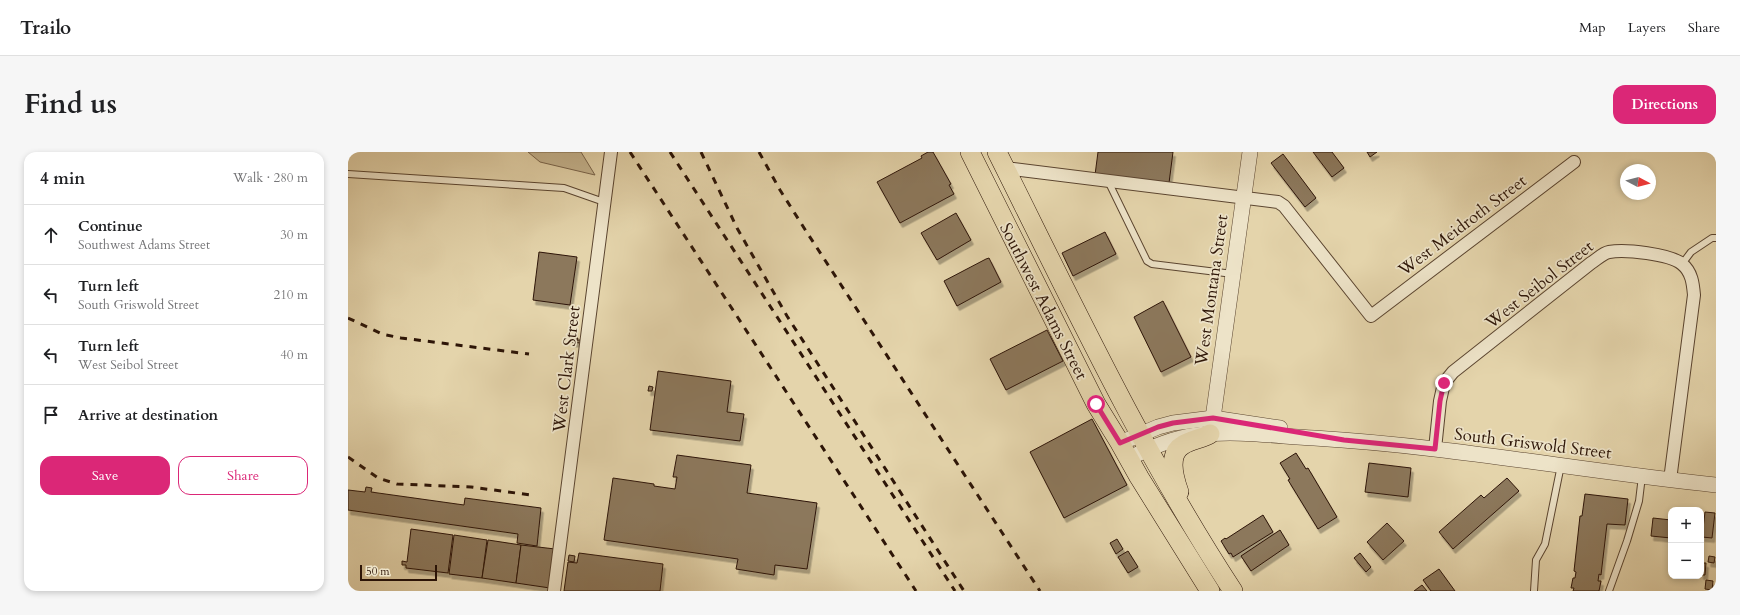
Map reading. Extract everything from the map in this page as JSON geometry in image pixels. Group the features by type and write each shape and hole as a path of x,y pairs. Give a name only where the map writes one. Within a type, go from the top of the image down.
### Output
{"main road":[{"name":"Southwest Adams Street","path":"970,152 1096,404 1210,591"},
{"name":"Southwest Adams Street","path":"1001,160 1144,442 1201,541 1233,591"},
{"path":"1201,541 1178,490 1173,462 1175,453 1182,445 1212,426"}],"street":[{"name":"West Clark Street","path":"554,591 611,152"},
{"name":"West Montana Street","path":"1212,426 1250,152"},
{"path":"1001,160 1108,181 1243,197"},
{"name":"West Meidroth Street","path":"1243,197 1278,202 1284,206 1371,316 1574,162"},
{"name":"West Seibol Street","path":"1435,449 1440,401 1444,383 1453,372 1591,263 1608,252 1625,251 1671,258 1682,264"},
{"path":"1670,480 1694,295 1693,280 1682,264"},
{"name":"South Griswold Street","path":"1125,450 1144,442 1178,438 1212,426 1435,449 1716,485"}],"lane":[{"path":"348,174 564,188 604,202"},
{"path":"1108,181 1146,261 1152,264 1233,274"},
{"path":"1682,264 1691,252 1712,238 1716,238"},
{"path":"1534,591 1536,560 1545,544 1561,465"},
{"path":"1609,591 1628,541 1639,501 1642,476"}],"shaded area":[{"path":"528,152 581,152 595,175 540,162"}],"building":[{"path":"928,152 933,152 951,184 949,185 954,194 900,223 877,182 922,158 921,156"},
{"path":"1098,152 1173,152 1169,183 1095,175"},
{"path":"1313,152 1332,152 1344,168 1332,177"},
{"path":"1367,152 1377,152 1370,157"},
{"path":"1283,154 1316,198 1305,207 1271,163"},
{"path":"956,213 971,240 937,260 921,233"},
{"path":"1105,232 1116,254 1073,276 1062,253"},
{"path":"539,252 577,257 570,305 533,300"},
{"path":"989,258 1001,282 957,306 944,281"},
{"path":"1163,301 1191,357 1161,372 1134,317"},
{"path":"1047,330 1063,361 1006,390 990,359"},
{"path":"572,337 578,338 577,340 581,340 580,343 571,342"},
{"path":"658,371 731,381 727,412 744,414 740,441 650,430"},
{"path":"649,386 653,387 652,391 648,391"},
{"path":"1092,419 1127,485 1064,518 1030,452"},
{"path":"1296,453 1306,469 1308,468 1337,517 1318,529 1288,480 1290,479 1280,463"},
{"path":"677,455 751,465 747,493 817,503 807,569 775,565 774,575 736,569 738,559 604,540 613,478 654,484 654,486 675,489 677,477 673,477"},
{"path":"1369,463 1411,468 1408,497 1365,492"},
{"path":"1507,478 1519,491 1453,549 1439,532 1481,495 1484,498"},
{"path":"366,487 372,488 371,492 464,505 465,498 541,508 537,546 517,543 518,534 348,510 348,490 365,492"},
{"path":"1585,494 1628,499 1625,525 1607,524 1601,575 1599,574 1598,581 1601,581 1599,591 1573,591 1574,588 1571,588 1576,572 1574,571 1580,516 1582,516"},
{"path":"1705,512 1715,513 1712,538 1704,537"},
{"path":"1263,515 1273,532 1233,557 1231,553 1229,554 1221,541"},
{"path":"1653,518 1668,520 1668,538 1651,536"},
{"path":"1387,523 1404,541 1383,560 1367,542"},
{"path":"411,529 453,535 448,573 406,568 406,565 402,565 402,561 407,562"},
{"path":"1280,530 1289,545 1251,571 1241,556"},
{"path":"454,535 487,540 482,578 449,574"},
{"path":"1117,539 1123,549 1116,554 1110,543"},
{"path":"488,540 521,545 516,583 482,578"},
{"path":"521,545 555,549 550,588 516,583"},
{"path":"1128,551 1138,567 1128,573 1118,557"},
{"path":"579,553 663,564 660,591 564,591 568,562 577,563"},
{"path":"1360,553 1371,567 1366,572 1354,558"},
{"path":"569,555 575,556 574,562 568,561"},
{"path":"1709,556 1715,557 1714,563 1708,562"},
{"path":"1704,563 1706,563 1705,575"},
{"path":"1439,569 1455,591 1431,591 1423,580"},
{"path":"1706,580 1713,581 1712,590 1705,589"},
{"path":"1422,585 1427,591 1414,591"}],"railway":[{"path":"630,152 916,591"},
{"path":"670,152 955,591"},
{"path":"701,152 737,228 787,316 964,591"},
{"path":"759,152 780,190 806,231 1040,591"},
{"path":"348,318 382,334 401,338 529,354"},
{"path":"348,457 378,478 397,484 471,487 531,495"}],"route":[{"path":"1096,404 1120,443 1158,427 1189,420 1213,418 1235,420 1344,440 1435,449 1440,401 1444,383"}]}
